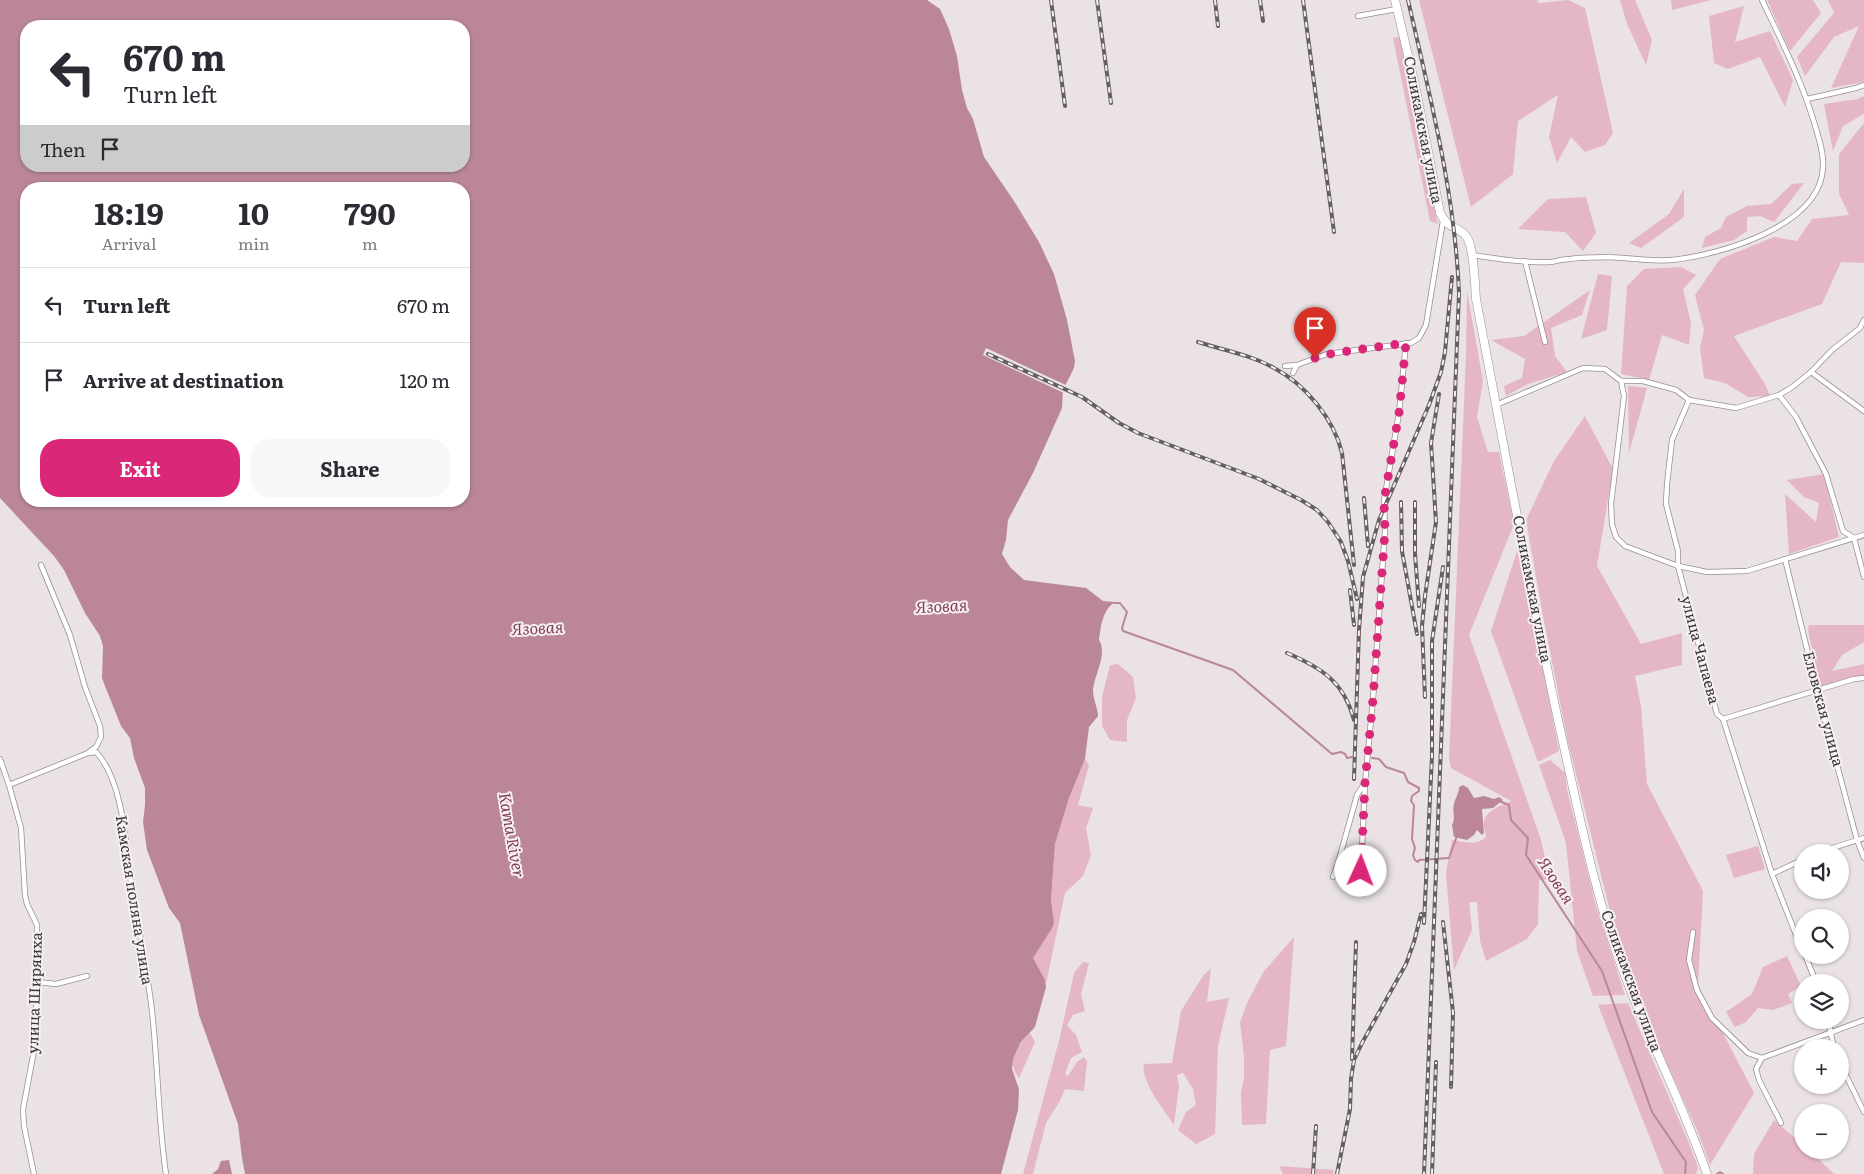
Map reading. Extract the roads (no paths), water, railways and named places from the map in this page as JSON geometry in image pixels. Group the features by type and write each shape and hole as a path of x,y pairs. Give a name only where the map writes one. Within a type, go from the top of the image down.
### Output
{"main road":[{"name":"Соликамская улица","path":"1395,0 1415,85 1440,214 1443,221 1465,235 1472,256 1476,299 1545,659 1591,864 1610,934 1634,999 1707,1174"}],"street":[{"path":"1472,256 1552,262 1570,258 1607,257 1670,260 1698,256 1762,234 1781,224 1806,206 1818,188 1823,166 1819,138 1794,66 1762,0"},
{"path":"1358,16 1397,8"},
{"path":"1807,99 1864,85"},
{"path":"1285,366 1297,365 1327,354 1406,343 1419,338 1426,325 1443,221"},
{"path":"1525,261 1545,342"},
{"path":"1496,405 1583,368 1605,369 1622,381 1643,382 1676,390 1689,400 1736,408 1779,395 1792,388 1832,350 1860,328 1864,320"},
{"path":"1363,894 1361,871 1365,783 1385,531 1385,491 1399,413 1406,343"},
{"path":"1293,373 1297,365"},
{"path":"1811,372 1864,411"},
{"path":"1622,381 1624,396 1611,504 1612,524 1616,537 1624,546 1678,566 1707,572 1748,571 1864,535"},
{"path":"1779,395 1796,417 1826,474 1843,531 1854,538 1864,577"},
{"name":"улица Чапаева","path":"1689,400 1672,440 1666,484 1666,504 1678,551 1678,566 1717,714 1723,720 1772,874 1794,930"},
{"name":"Еловская улица","path":"1785,559 1817,690 1857,840 1864,858"},
{"path":"0,758 9,785 88,753 96,747 101,737 100,726 85,688 70,635 40,565"},
{"path":"1723,720 1817,690 1854,679 1864,678"},
{"name":"Камская поляна улица","path":"88,753 96,752 113,778 122,817 152,1010 161,1143 166,1174"},
{"path":"1333,877 1356,796 1365,783"},
{"name":"улица Ширяиха","path":"9,785 21,828 25,895 37,925 36,1040 23,1109 24,1126 34,1174"},
{"path":"1845,844 1864,838"},
{"path":"1772,874 1794,864"},
{"path":"1693,932 1689,960 1697,990 1708,1011 1712,1018 1748,1053 1762,1058"},
{"path":"36,982 56,984 87,976"},
{"path":"1781,1123 1759,1080 1756,1068 1762,1058 1864,1020"},
{"path":"1830,1029 1832,1039"},
{"path":"1849,1081 1864,1112"}],"water":[{"name":"Kama River","path":"0,0 927,0 940,9 949,29 957,56 962,90 984,157 1039,242 1054,274 1067,320 1075,361 1074,368 1063,390 1062,408 1033,473 1008,520 1006,540 1002,554 1010,567 1024,580 1086,588 1103,601 1115,602 1107,609 1099,640 1102,652 1093,690 1098,716 1089,727 1085,759 1069,798 1055,844 1051,900 1054,923 1033,958 1045,980 1046,987 1035,1027 1020,1043 1013,1059 1012,1069 1019,1089 1018,1110 1001,1174 245,1174 238,1124 199,1015 180,923 169,908 147,850 143,822 145,788 134,758 130,738 121,726 102,678 103,646 100,636 85,613 64,570 54,556 0,498"},
{"path":"1463,785 1468,788 1474,798 1484,796 1494,799 1499,797 1503,800 1493,808 1482,809 1484,833 1482,835 1477,830 1467,840 1454,837 1452,825 1459,787"},
{"path":"229,1160 232,1174 212,1174 218,1169 221,1161"}],"waterway":[{"name":"Язовая","path":"1114,603 1120,603 1127,612 1122,628 1123,631 1233,670 1332,754 1341,752 1347,758 1352,757"},
{"name":"Язовая","path":"1372,758 1379,759 1386,767 1404,773 1408,782 1419,788 1419,791 1412,796 1411,801 1414,805 1412,839 1415,848 1413,855 1415,860 1418,862 1419,860 1449,858 1457,836"},
{"name":"Язовая","path":"1499,801 1509,805 1511,820 1528,838 1526,855 1602,971 1652,1112 1686,1162 1685,1174"},
{"name":"Язовая","path":"1717,1174 1720,1172 1723,1174"}],"railway":[{"path":"1051,0 1065,106"},
{"path":"1097,0 1111,103"},
{"path":"1215,0 1218,26"},
{"path":"1260,0 1263,21"},
{"path":"1303,0 1334,232"},
{"path":"1408,0 1433,109 1447,182 1457,256 1459,293 1424,1174"},
{"path":"1354,779 1359,630 1363,577 1379,520 1429,405 1441,372 1445,352 1452,277"},
{"path":"1198,342 1246,356 1274,368 1297,383 1325,415 1338,440 1342,453 1354,565"},
{"path":"988,354 1082,397 1119,423 1138,433 1259,479 1317,510 1328,522 1341,542 1348,561 1357,599"},
{"path":"1425,697 1422,626 1436,522 1431,443 1439,394"},
{"path":"1364,498 1368,546"},
{"path":"1401,502 1402,551 1417,634"},
{"path":"1415,502 1415,554 1419,606"},
{"path":"1424,923 1432,756 1432,641 1443,567"},
{"path":"1350,590 1354,625"},
{"path":"1287,653 1311,664 1330,678 1344,696 1354,720"},
{"path":"1337,1174 1350,1109 1354,1060 1406,964 1421,914"},
{"path":"1443,922 1453,1013 1451,1087"},
{"path":"1352,1059 1356,942"},
{"path":"1432,1174 1436,1062"},
{"path":"1313,1174 1316,1126"}]}
